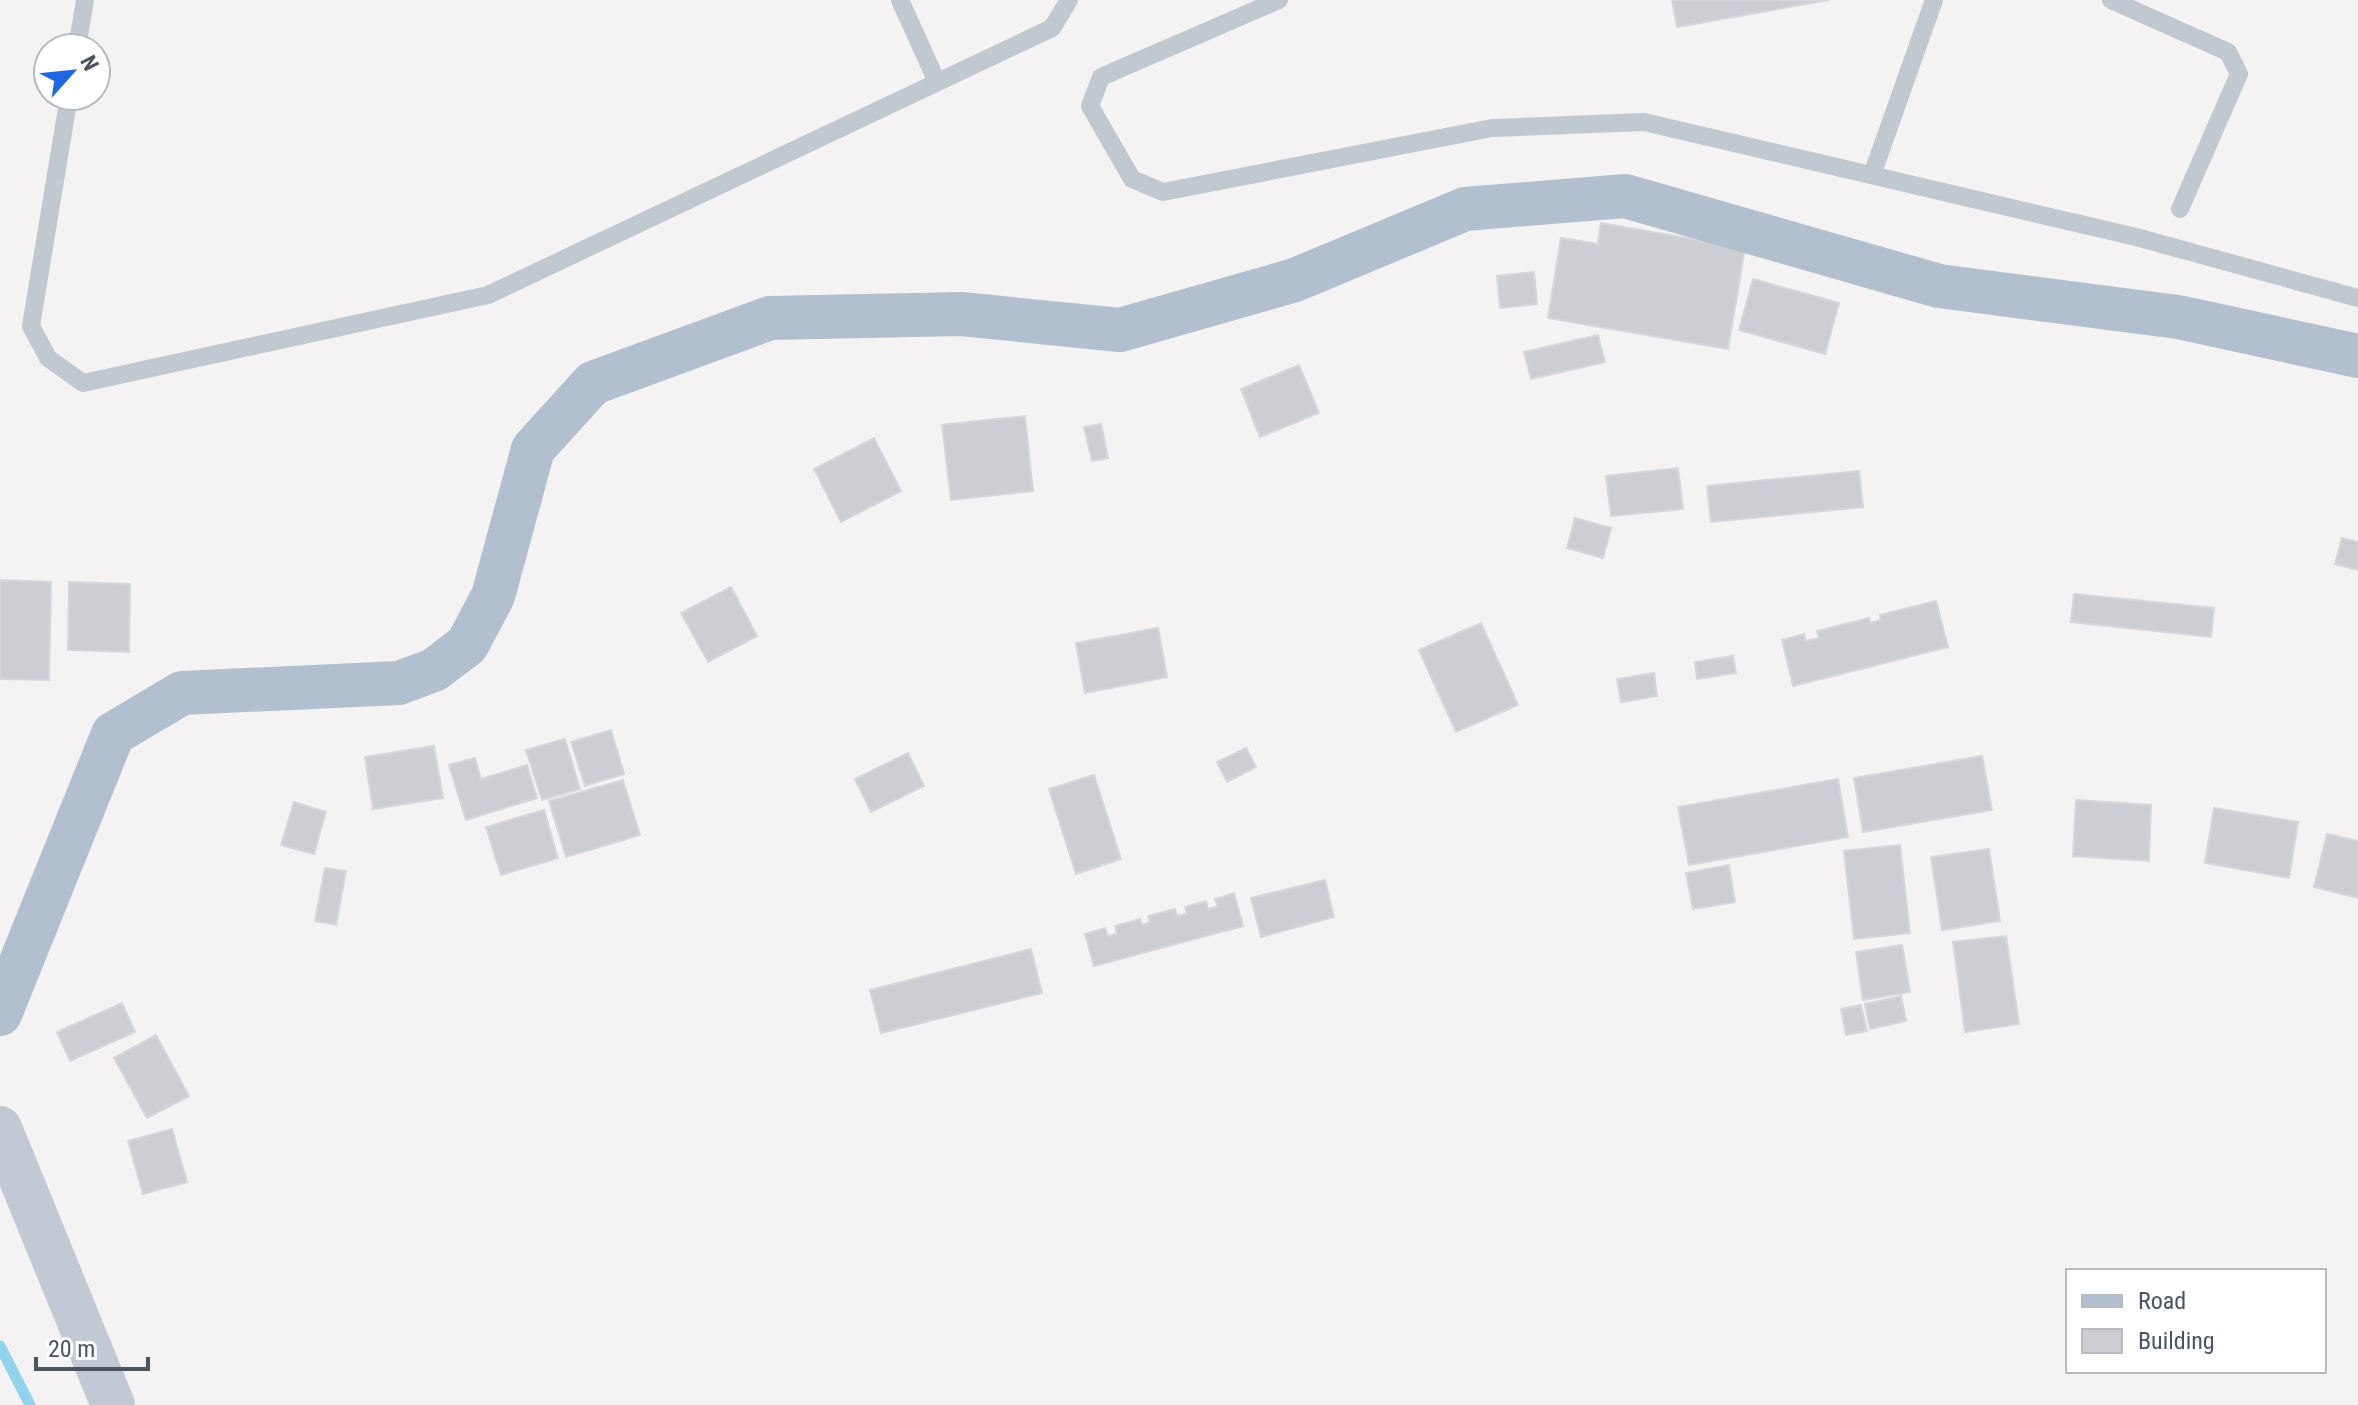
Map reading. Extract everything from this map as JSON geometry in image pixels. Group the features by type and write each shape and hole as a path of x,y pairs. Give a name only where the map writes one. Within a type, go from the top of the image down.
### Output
{"main road":[{"path":"0,1014 113,734 182,693 399,683 434,670 467,645 493,596 533,449 593,383 770,318 961,314 1120,330 1295,280 1465,209 1625,196 1939,286 2178,317 2358,356"},
{"path":"0,1128 113,1405"}],"lane":[{"path":"80,32 85,0"},
{"path":"900,0 937,82"},
{"path":"66,112 31,326 48,358 83,383 488,295 1052,28 1069,0"},
{"path":"1279,0 1101,77 1090,106 1132,179 1163,192 1492,128 1644,122 2136,237 2358,298"},
{"path":"1872,175 1934,0"},
{"path":"2111,0 2228,52 2239,74 2180,209"}],"building":[{"path":"1672,0 1829,0 1677,27"},
{"path":"1601,223 1745,248 1728,349 1548,318 1561,238 1598,244"},
{"path":"1534,272 1537,304 1500,308 1497,276"},
{"path":"1753,279 1839,303 1825,354 1739,330"},
{"path":"1598,335 1605,362 1531,379 1524,352"},
{"path":"1299,365 1319,413 1260,437 1241,389"},
{"path":"1025,416 1033,491 951,500 942,425"},
{"path":"1101,424 1108,458 1092,461 1084,427"},
{"path":"874,438 901,491 841,522 814,469"},
{"path":"1678,468 1683,509 1611,516 1606,476"},
{"path":"1859,471 1863,507 1711,522 1707,486"},
{"path":"1575,518 1611,528 1603,558 1567,548"},
{"path":"2342,538 2358,542 2358,570 2335,564"},
{"path":"0,580 51,582 49,680 0,679"},
{"path":"69,582 130,584 129,652 68,650"},
{"path":"731,587 757,636 708,662 681,613"},
{"path":"2074,594 2214,608 2211,637 2071,622"},
{"path":"1936,601 1948,647 1793,686 1782,640 1804,634 1806,641 1819,638 1817,631 1869,618 1870,623 1881,620 1880,615"},
{"path":"1481,623 1518,705 1456,732 1419,650"},
{"path":"1158,628 1167,677 1085,693 1076,643"},
{"path":"1733,656 1736,673 1697,679 1695,662"},
{"path":"1654,673 1657,696 1621,702 1617,679"},
{"path":"611,730 624,774 585,786 571,742"},
{"path":"565,739 580,789 542,800 526,750"},
{"path":"434,746 443,798 373,809 365,757"},
{"path":"1246,748 1256,767 1227,782 1217,762"},
{"path":"908,753 924,786 871,812 855,779"},
{"path":"1982,756 1992,810 1863,832 1854,778"},
{"path":"475,758 481,779 527,765 537,798 466,820 449,765"},
{"path":"1094,775 1121,859 1076,874 1049,789"},
{"path":"1838,779 1848,837 1689,865 1678,807"},
{"path":"623,780 640,835 566,857 549,801"},
{"path":"2076,800 2151,805 2149,861 2073,856"},
{"path":"294,802 326,812 314,854 281,845"},
{"path":"2214,808 2298,822 2289,878 2205,863"},
{"path":"544,810 558,858 501,875 486,827"},
{"path":"2327,834 2358,841 2358,898 2314,887"},
{"path":"1900,845 1910,933 1854,939 1844,851"},
{"path":"1989,849 2000,921 1942,930 1931,857"},
{"path":"1729,865 1735,902 1693,909 1686,873"},
{"path":"325,868 346,871 336,925 315,921"},
{"path":"1325,880 1334,917 1261,937 1251,898"},
{"path":"1234,893 1243,926 1094,966 1085,934 1105,928 1108,936 1117,934 1115,926 1140,919 1142,925 1150,922 1148,916 1175,909 1177,916 1187,914 1185,907 1206,901 1208,909 1218,906 1215,899"},
{"path":"2006,936 2019,1024 1965,1032 1953,942"},
{"path":"1902,945 1910,992 1863,1000 1856,952"},
{"path":"1031,949 1042,993 881,1033 870,990"},
{"path":"1901,996 1906,1021 1870,1029 1865,1004"},
{"path":"122,1003 135,1032 70,1061 57,1032"},
{"path":"1861,1005 1867,1031 1846,1035 1841,1009"},
{"path":"156,1035 189,1096 147,1118 114,1058"},
{"path":"172,1129 187,1182 143,1194 128,1141"}],"waterway":[{"path":"0,1346 30,1405"}]}
